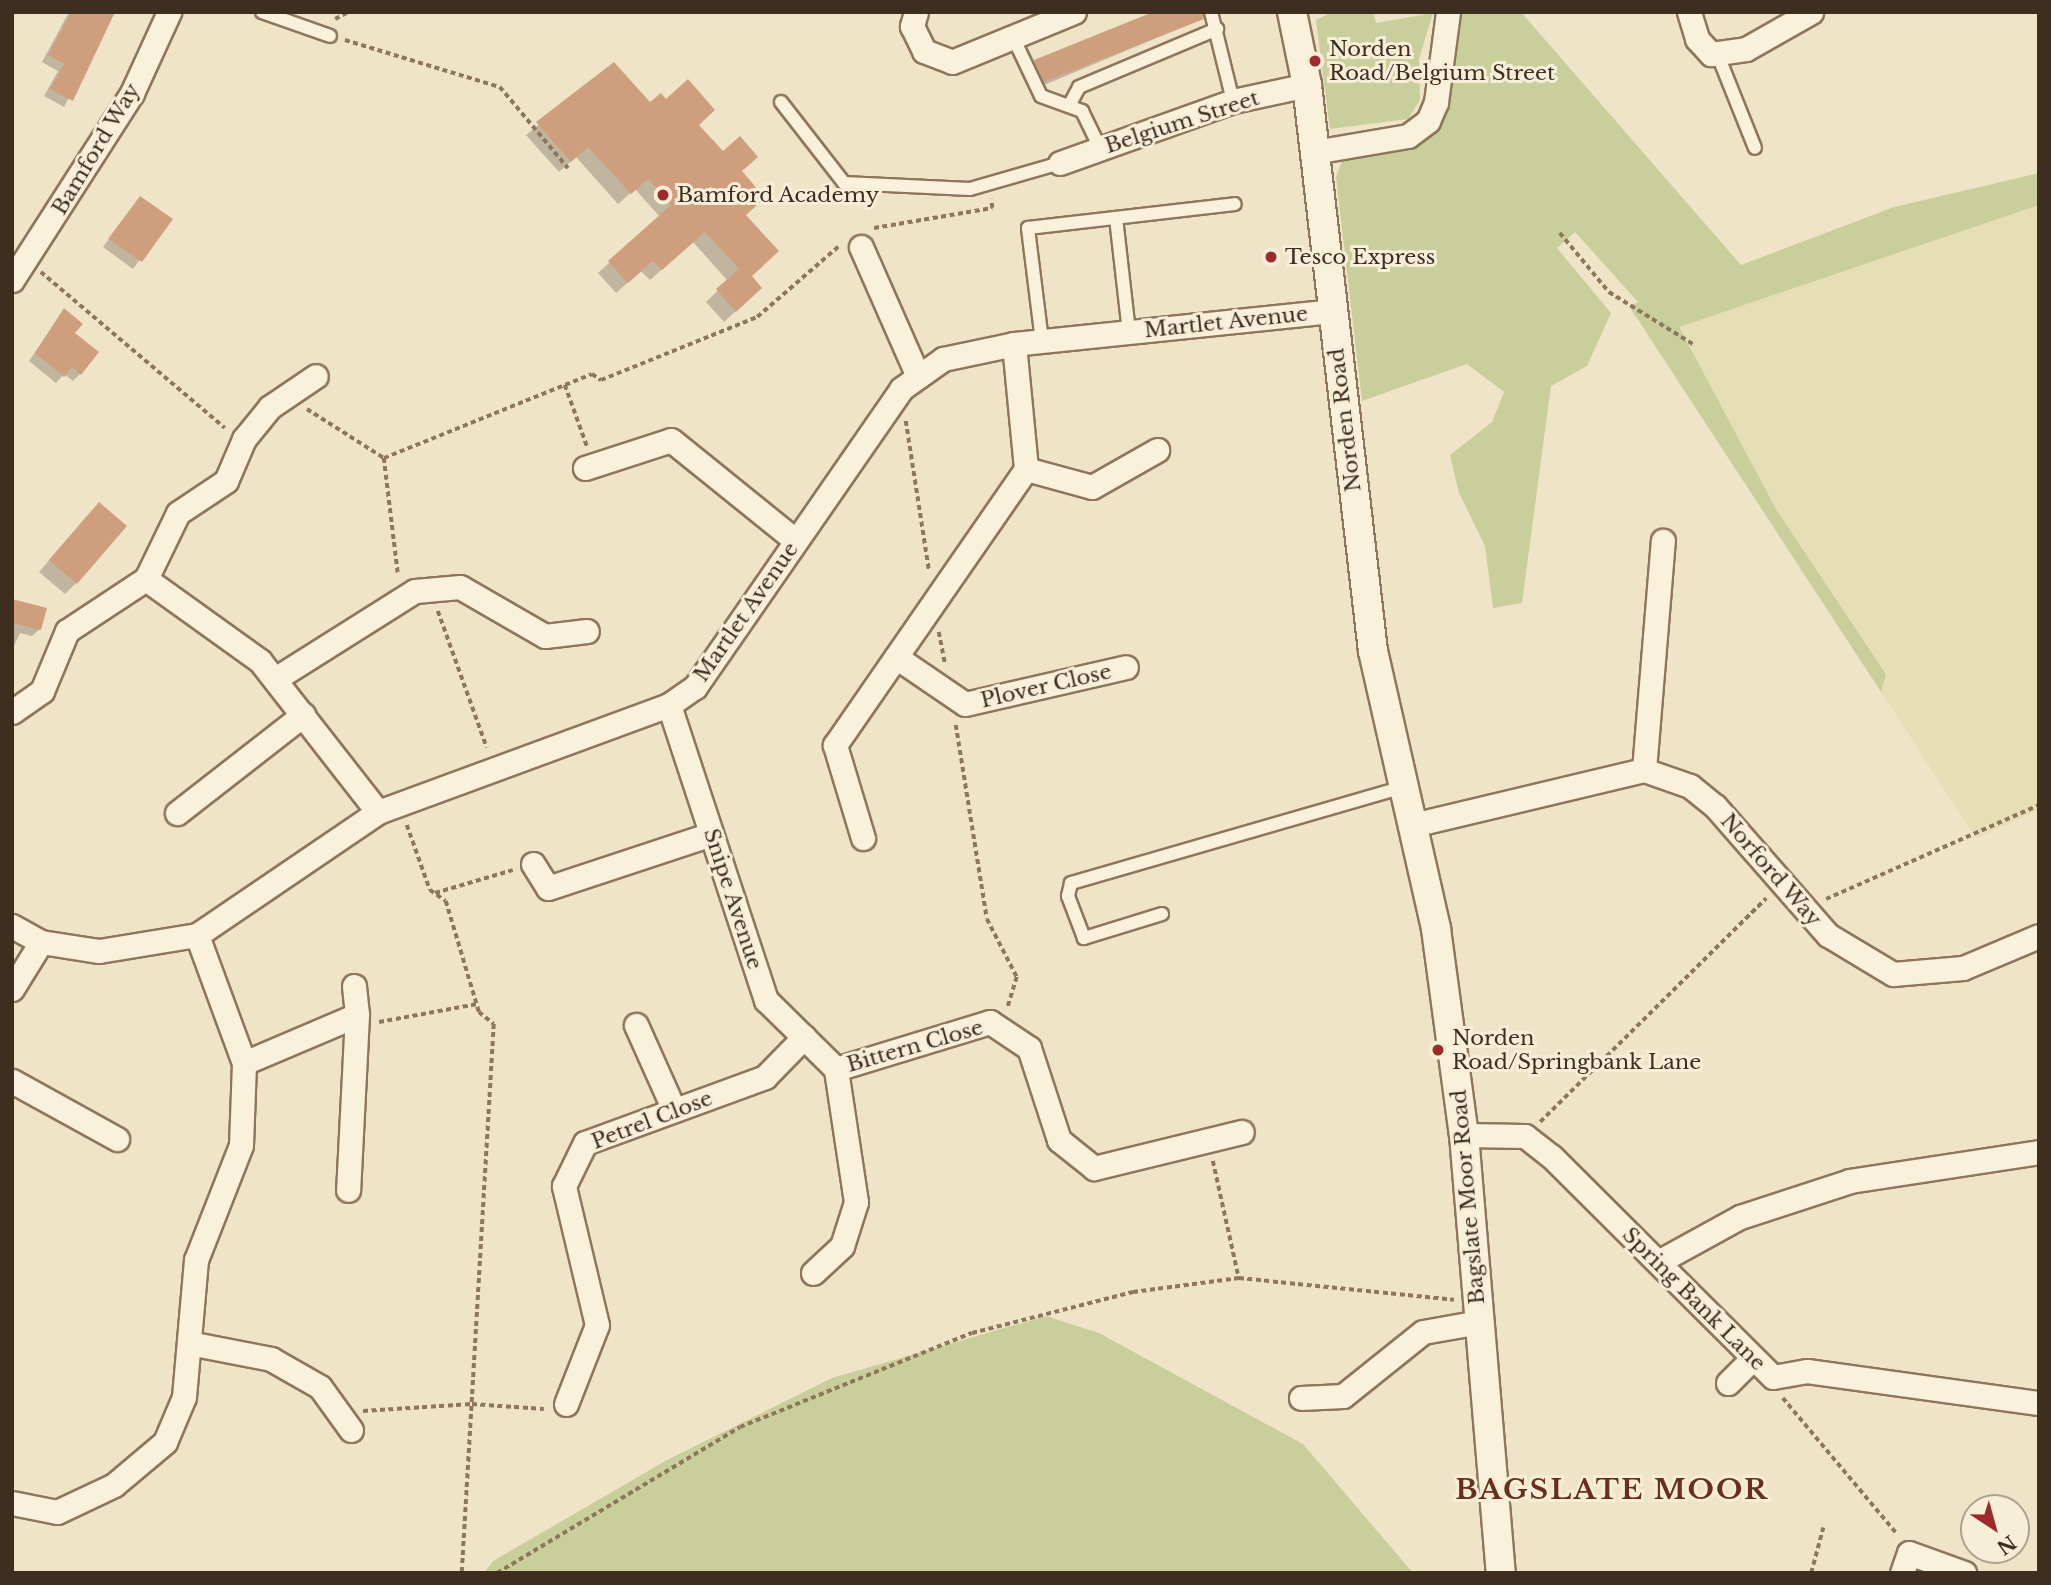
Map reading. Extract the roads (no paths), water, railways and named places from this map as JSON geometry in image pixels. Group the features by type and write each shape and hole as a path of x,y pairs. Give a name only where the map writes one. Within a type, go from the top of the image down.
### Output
{"street":[{"name":"Bamford Way","path":"12,280 132,93 169,12"},
{"path":"916,12 912,26 924,51 952,62 1074,12"},
{"name":"Norden Road","path":"1292,12 1307,85 1373,651 1416,824"},
{"path":"1314,152 1408,136 1428,121 1436,102 1447,12"},
{"path":"1689,12 1697,39 1717,53 1746,49 1811,12"},
{"name":"Belgium Street","path":"1060,163 1233,101 1307,85"},
{"path":"859,239 910,383"},
{"name":"Martlet Avenue","path":"12,926 41,942 99,951 197,935 378,812 668,705 695,687 795,540 910,383 943,359 1014,344 1332,311"},
{"path":"863,838 835,745 1026,469 1014,344"},
{"path":"12,712 42,691 67,631 146,579 178,513 226,481 243,443 286,396 316,376"},
{"path":"590,466 670,440 795,540"},
{"path":"1026,469 1092,486 1157,450"},
{"path":"1416,824 1644,770 1663,541"},
{"path":"146,579 260,661 378,812"},
{"path":"275,679 402,600 428,590 460,587 545,636 587,631"},
{"name":"Plover Close","path":"896,657 965,704 1126,667"},
{"name":"Snipe Avenue","path":"668,705 766,1000 836,1069"},
{"path":"177,813 303,715"},
{"name":"Norford Way","path":"1644,770 1690,786 1785,880 1805,909 1828,935 1893,974 1963,968 2039,936"},
{"name":"Bagslate Moor Road","path":"1416,824 1464,1135 1501,1573"},
{"path":"533,864 548,888 711,834"},
{"path":"12,1503 57,1512 114,1485 165,1442 184,1397 196,1260 241,1145 244,1063 197,935"},
{"path":"12,989 41,942"},
{"path":"348,1190 357,1020 354,986"},
{"path":"244,1063 357,1020"},
{"name":"Bittern Close","path":"836,1069 990,1022 1029,1048 1059,1140 1094,1168 1242,1132"},
{"path":"636,1025 674,1110"},
{"name":"Petrel Close","path":"566,1404 597,1325 564,1186 585,1143 765,1077 804,1037"},
{"path":"813,1273 842,1246 856,1202 836,1069"},
{"path":"12,1081 117,1139"},
{"name":"Spring Bank Lane","path":"1464,1135 1525,1136 1658,1262 1773,1377 1807,1371 2039,1403"},
{"path":"1658,1262 1740,1217 1850,1181 2039,1152"},
{"path":"1301,1398 1343,1396 1423,1332 1479,1313"},
{"path":"189,1343 271,1359 320,1387 345,1421"},
{"path":"1728,1383 1754,1358"},
{"path":"1906,1563 1964,1573"}],"lane":[{"path":"262,12 330,36"},
{"path":"1211,12 1233,101"},
{"path":"1069,106 1079,87 1217,29"},
{"path":"1013,37 1041,96 1082,111 1100,148"},
{"path":"1717,53 1755,148"},
{"path":"780,102 844,183 970,189 1060,163"},
{"path":"1042,341 1028,228 1235,204"},
{"path":"1116,218 1129,332"},
{"path":"1162,914 1084,938 1068,896 1071,883 1407,786"}],"place":[{"name":"Norden Road/Belgium Street","path":"1315,61"},
{"name":"Bamford Academy","path":"663,195"},
{"name":"Tesco Express","path":"1271,257"},
{"name":"Norden Road/Springbank Lane","path":"1438,1050"}],"district":[{"name":"BAGSLATE MOOR","path":"1612,1490"}]}
